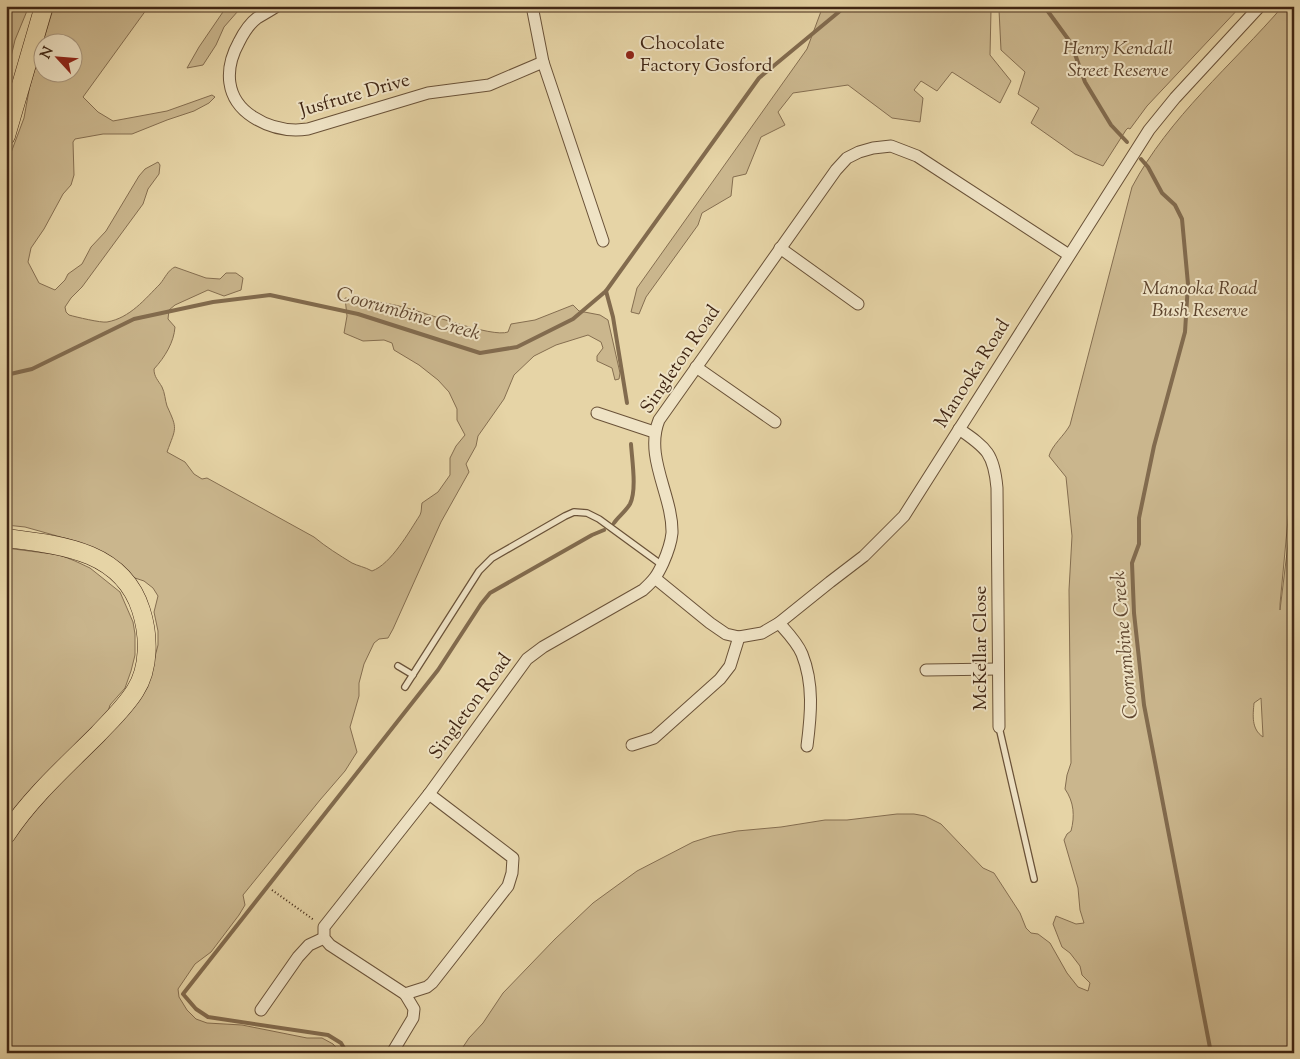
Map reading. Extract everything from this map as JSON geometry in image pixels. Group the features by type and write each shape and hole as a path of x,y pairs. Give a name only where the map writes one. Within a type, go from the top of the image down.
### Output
{"highway":[{"path":"6,136 44,6"},
{"path":"6,538 47,543 75,550 88,554 112,568 122,577 137,598 145,623 147,645 144,667 136,690 122,709 36,797 15,821 6,835"}],"street":[{"name":"Jusfrute Drive","path":"278,6 257,19 248,28 235,49 228,74 229,86 239,105 258,120 280,129 295,131 308,129 428,94 489,85 544,62"},
{"path":"532,6 544,62 603,241"},
{"name":"Manooka Road","path":"739,637 762,633 780,622 864,556 904,516 1149,130 1175,98 1260,6"},
{"name":"Singleton Road","path":"261,1010 298,957 324,933 430,794 527,659 543,647 643,590 656,579 667,556 672,534 669,511 655,456 654,432 659,420 780,248 836,170 847,158 873,148 891,146 917,156 1069,255"},
{"path":"780,248 858,304"},
{"path":"696,367 775,422"},
{"path":"598,413 654,432"},
{"name":"McKellar Close","path":"959,429 978,442 990,455 996,472 999,727"},
{"path":"632,745 654,738 720,680 730,666 739,637 726,634 710,624 656,579"},
{"path":"780,622 801,654 807,672 811,697 811,720 807,746"},
{"path":"926,670 998,669"},
{"path":"405,994 427,987 432,983 508,886 512,873 513,858 430,794"},
{"path":"324,933 330,946 405,994 414,1009 413,1018 392,1053"}],"lane":[{"path":"405,687 479,571 492,558 565,516 574,512 587,513 599,519 662,565"},
{"path":"398,666 413,675"},
{"name":"McKellar Close","path":"999,727 1034,879"}],"path":[{"path":"272,890 324,933"}],"green space":[{"path":"8,6 29,6 15,40 6,78 6,11"},
{"path":"54,6 149,6 83,97 98,112 113,121 167,111 212,95 215,97 209,103 194,111 132,134 103,134 75,139 73,142 74,175 71,185 63,194 31,248 28,262 39,283 55,290 68,274 82,264 91,247 106,231 139,176 145,169 158,162 160,165 159,174 148,189 143,204 82,287 71,298 65,307 66,312 69,315 88,320 107,322 115,320 143,302 170,270 175,267 206,278 220,279 226,273 236,273 243,278 241,290 224,296 208,290 175,305 169,310 168,319 175,327 173,338 162,359 154,369 155,376 163,389 174,425 174,433 167,452 185,462 194,474 202,479 207,478 314,537 352,563 372,571 393,555 420,515 422,503 438,492 450,475 450,458 456,446 465,435 457,420 457,409 449,392 438,380 419,365 394,350 392,343 384,340 363,341 344,333 347,316 345,298 396,305 457,324 500,333 508,332 511,324 535,320 573,305 579,311 600,315 608,320 620,373 619,379 615,380 612,368 597,361 597,356 603,348 601,342 588,335 556,345 534,356 514,375 504,399 478,436 476,446 466,464 469,472 441,522 393,629 388,638 379,639 374,643 364,664 359,683 359,696 350,727 357,752 345,771 243,895 245,905 239,915 211,952 195,964 178,989 179,997 187,1010 196,1019 207,1023 242,1025 307,1038 322,1038 333,1044 341,1053 6,1053 6,548 60,555 90,568 120,592 133,622 135,655 125,688 110,705 107,715 124,717 141,698 148,684 158,645 158,631 154,612 158,596 153,588 75,541 25,527 6,525 6,166 24,118 32,78 32,82 82,82 82,32 46,32"},
{"path":"227,6 240,6 224,27 216,45 203,65 187,68 199,47"},
{"name":"Henry Kendall Street Reserve","path":"823,6 1241,6 1147,106 1130,129 1126,130 1103,166 1075,154 1031,123 1039,108 1018,94 1025,72 1001,50 999,10 991,10 990,55 1011,81 1000,103 952,72 937,91 921,81 914,90 923,98 920,122 892,118 848,85 793,93 778,112 785,125 761,137 746,174 733,177 731,196 702,213 698,225 646,297 639,314 631,312 637,288 807,49"},
{"name":"Manooka Road Bush Reserve","path":"1283,6 1294,6 1294,486 1291,488 1280,610 1294,495 1294,1053 459,1053 469,1038 483,1023 503,993 555,939 593,903 637,871 693,842 712,836 825,820 914,814 925,816 941,824 983,868 994,873 1020,913 1026,928 1031,933 1038,934 1050,943 1067,973 1078,987 1088,991 1090,983 1082,975 1080,966 1070,953 1062,947 1053,924 1056,916 1076,924 1084,923 1080,910 1078,888 1064,840 1071,831 1073,820 1072,804 1065,789 1071,763 1069,590 1072,536 1066,477 1049,456 1070,425 1132,187 1164,137 1202,92","holes":["1261,698 1263,737 1256,730 1253,717 1254,703"]}],"waterway":[{"name":"Coorumbine Creek","path":"6,375 32,369 134,319 213,302 270,295 358,314 480,353 517,347 573,319 606,291 759,78 846,6"},
{"name":"Coorumbine Creek","path":"1044,6 1071,43 1085,82 1111,125 1127,142"},
{"name":"Coorumbine Creek","path":"1141,159 1148,167 1162,193 1175,205 1182,219 1188,284 1185,332 1154,446 1139,518 1139,544 1132,563 1134,613 1144,705 1211,1053"},
{"path":"606,291 613,317 627,403"},
{"path":"614,523 628,507 632,498 634,475 631,444"},
{"path":"347,1053 341,1043 328,1035 208,1017 196,1009 183,994 438,670 490,593 604,530"}],"place":[{"name":"Chocolate Factory Gosford","path":"630,55"}]}
